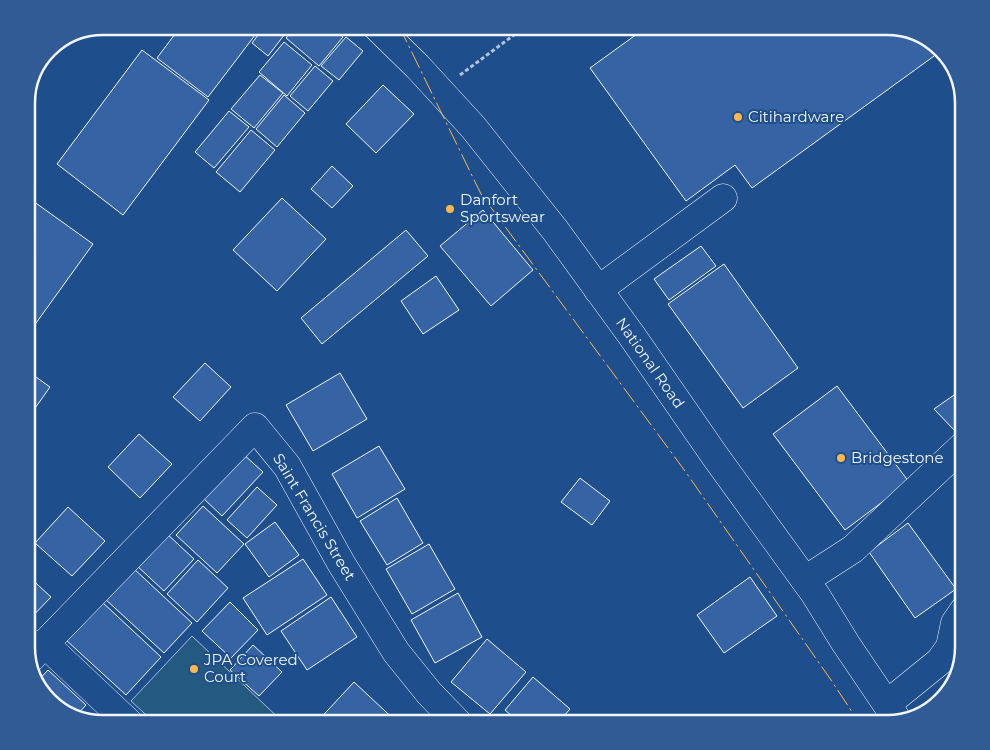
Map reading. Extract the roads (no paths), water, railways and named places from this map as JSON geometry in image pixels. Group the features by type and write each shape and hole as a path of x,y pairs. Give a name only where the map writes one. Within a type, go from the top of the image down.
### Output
{"main road":[{"name":"National Road","path":"385,35 441,91 515,178 632,336 715,456 805,580 892,713"},
{"path":"598,290 723,198"},
{"name":"Saint Francis Street","path":"36,651 255,427 287,466 341,564 396,652 429,693 450,715"},
{"path":"805,580 853,549 955,453"},
{"path":"892,713 940,661 950,647 955,623"},
{"path":"36,651 118,715"}],"place":[{"name":"Citihardware","path":"738,117"},
{"name":"Danfort Sportswear","path":"450,209"},
{"name":"Bridgestone","path":"841,458"},
{"name":"JPA Covered Court","path":"194,669"}]}
